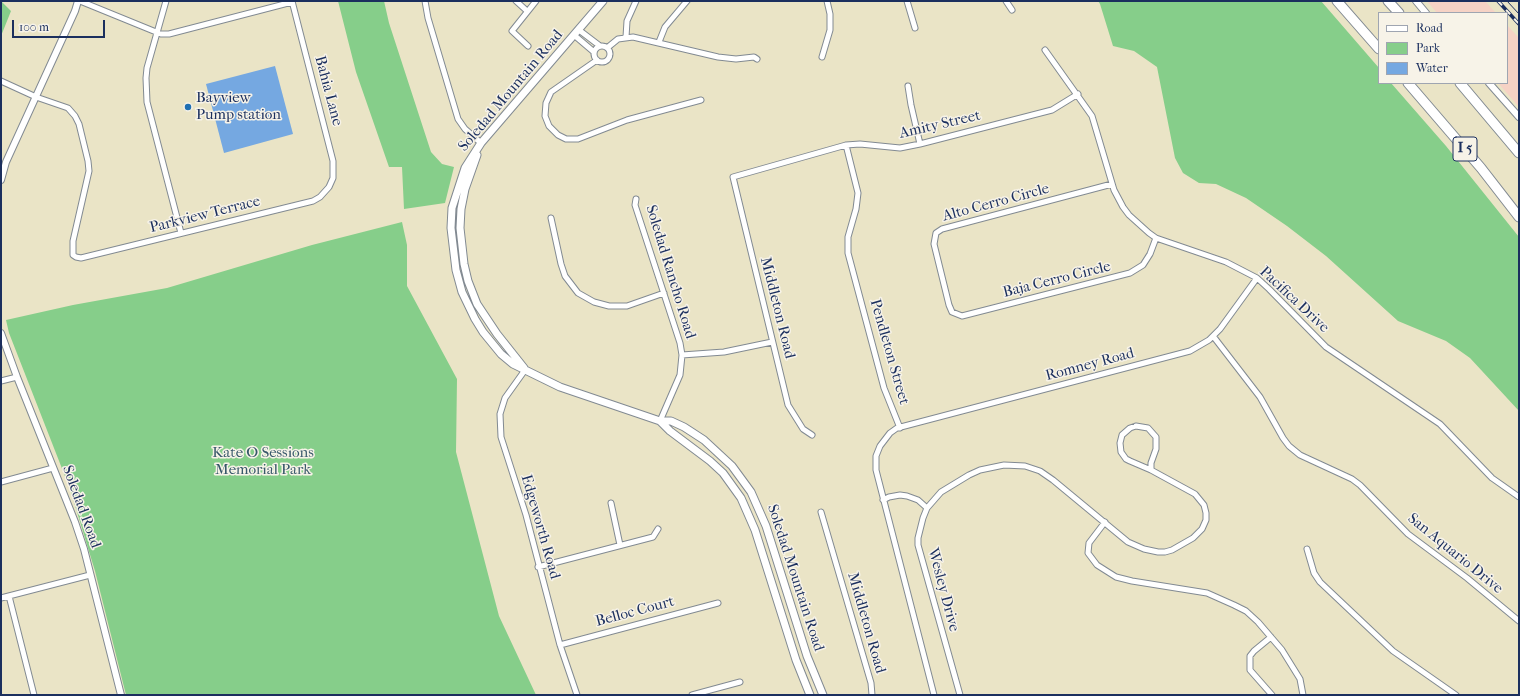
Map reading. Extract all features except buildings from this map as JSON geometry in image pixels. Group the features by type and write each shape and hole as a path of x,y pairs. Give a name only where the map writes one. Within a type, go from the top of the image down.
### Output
{"highway":[{"path":"1337,1 1378,49"},
{"path":"1388,1 1398,12"},
{"name":"I 5","path":"1409,84 1481,168 1519,217"},
{"name":"I 5","path":"1461,84 1519,152"}],"main road":[{"name":"Soledad Mountain Road","path":"603,1 482,142 464,168 452,208 451,228 453,253 460,284 475,319 492,343 513,364 560,387 660,421 671,421 684,427 704,440 732,466 751,492 766,526 807,656 823,695"},
{"path":"482,142 465,189 461,209 460,228 464,264 468,281 477,304 497,334 525,370"},
{"name":"Soledad Mountain Road","path":"660,421 670,431 710,461 723,474 741,498 755,530 796,660 810,695"}],"street":[{"path":"1,180 6,162 79,1 161,34 169,34 292,1"},
{"path":"166,1 146,78 147,102 181,233"},
{"name":"Bahia Lane","path":"292,1 333,161 333,178 329,187"},
{"path":"425,1 428,18 458,119 465,129 482,142"},
{"path":"516,1 527,11"},
{"path":"528,46 512,31 536,1"},
{"path":"626,37 627,21 636,1"},
{"path":"659,42 665,27 687,1"},
{"path":"822,57 830,30 830,14 827,1"},
{"path":"907,1 915,28"},
{"path":"1006,1 1012,10"},
{"path":"1416,1 1425,12"},
{"path":"576,32 600,46 607,48 610,53 608,58 604,62 597,60 594,56 594,52 576,32"},
{"path":"607,48 618,39 633,37 718,57 736,59 754,57 757,59"},
{"path":"594,52 600,46"},
{"name":"Pacifica Drive","path":"1045,50 1078,94 1092,116 1112,184 1123,207 1129,215 1156,238 1226,262 1257,278 1326,347 1440,424 1492,478 1519,497"},
{"path":"597,60 552,92 546,104 545,116 549,126 558,135 566,139 578,139 627,120 701,100"},
{"path":"1,81 36,97"},
{"path":"1490,84 1519,116"},
{"path":"908,86 920,144"},
{"name":"Amity Street","path":"733,177 846,145 860,144 900,148 920,144 1052,110 1078,94"},
{"name":"Parkview Terrace","path":"36,97 68,108 75,116 79,124 89,171 73,241 73,255 76,257 81,258 313,201 320,198 329,187"},
{"name":"Pendleton Street","path":"846,145 858,193 856,209 848,237 848,253 884,388 900,428 897,428 890,433 880,446 876,456 876,470 934,695"},
{"name":"Middleton Road","path":"733,177 788,405 803,429 812,436"},
{"name":"Alto Cerro Circle","path":"949,305 934,244 936,233 942,229 1112,184"},
{"name":"Soledad Rancho Road","path":"636,199 636,204 680,343 682,355 680,375 660,421"},
{"path":"551,218 561,264 566,276 578,293 594,302 609,306 627,306 664,293"},
{"name":"Baja Cerro Circle","path":"949,305 952,312 962,316 1130,273 1143,265 1150,254 1156,238"},
{"name":"Romney Road","path":"900,428 1190,351 1209,340 1220,329 1257,278"},
{"name":"Soledad Road","path":"1,334 75,522 84,549 121,695"},
{"name":"San Aquario Drive","path":"1213,336 1260,397 1289,446 1300,454 1360,484 1408,534 1519,621"},
{"path":"682,355 724,352 772,342"},
{"name":"Edgeworth Road","path":"525,370 505,398 500,414 501,437 526,515 538,567 560,645 577,695"},
{"path":"1,381 17,377"},
{"path":"1142,426 1148,428 1156,437 1156,449 1151,463 1151,470 1130,461 1123,456 1121,452 1120,439 1125,431 1130,428 1142,426"},
{"name":"Wesley Drive","path":"960,695 918,545 920,531 927,508 941,492 980,470 1004,465 1025,466 1040,472 1053,480 1128,542 1158,552 1172,550 1193,538 1202,529 1206,520 1206,513 1204,506 1195,494 1151,470"},
{"path":"1,482 53,468"},
{"path":"883,500 900,495 907,496 918,500 927,508"},
{"path":"611,503 620,545"},
{"name":"Middleton Road","path":"821,512 869,676 872,695"},
{"path":"1105,522 1089,543 1088,553 1097,565 1116,577 1207,593 1246,611 1258,622 1282,650 1300,679 1303,695"},
{"path":"538,567 653,537 658,529"},
{"path":"1307,550 1314,573 1320,582 1393,651 1456,695"},
{"path":"1,598 90,575"},
{"path":"9,596 34,695"},
{"name":"Belloc Court","path":"560,645 718,603"},
{"path":"1271,637 1250,656 1250,670 1272,695"},
{"path":"692,695 740,682"}],"shaded area":[{"path":"1427,1 1485,1 1495,12 1436,12"},
{"path":"1508,26 1519,38 1519,107 1499,84 1508,84"}],"green space":[{"path":"1,1 11,11 1,36"},
{"path":"338,1 384,1 389,23 431,152 442,164 454,167 445,203 404,209 402,167 389,167 356,72"},
{"path":"1098,1 1321,1 1378,67 1378,84 1392,84 1446,146 1519,237 1519,411 1470,358 1446,341 1398,321 1326,256 1287,226 1246,198 1216,184 1199,183 1183,173 1175,158 1157,67 1134,51 1113,46"},
{"name":"Kate O Sessions Memorial Park","path":"402,222 407,245 407,286 457,379 456,452 499,616 536,695 126,695 95,571 70,489 9,333 6,320 73,305 167,288 312,245"}],"water":[{"path":"275,66 293,134 224,153 206,84"}],"tram line":[{"path":"1507,1 1519,14"}],"railway":[{"path":"1498,1 1519,24"}],"place":[{"name":"Bayview Pump station","path":"188,107"}]}
